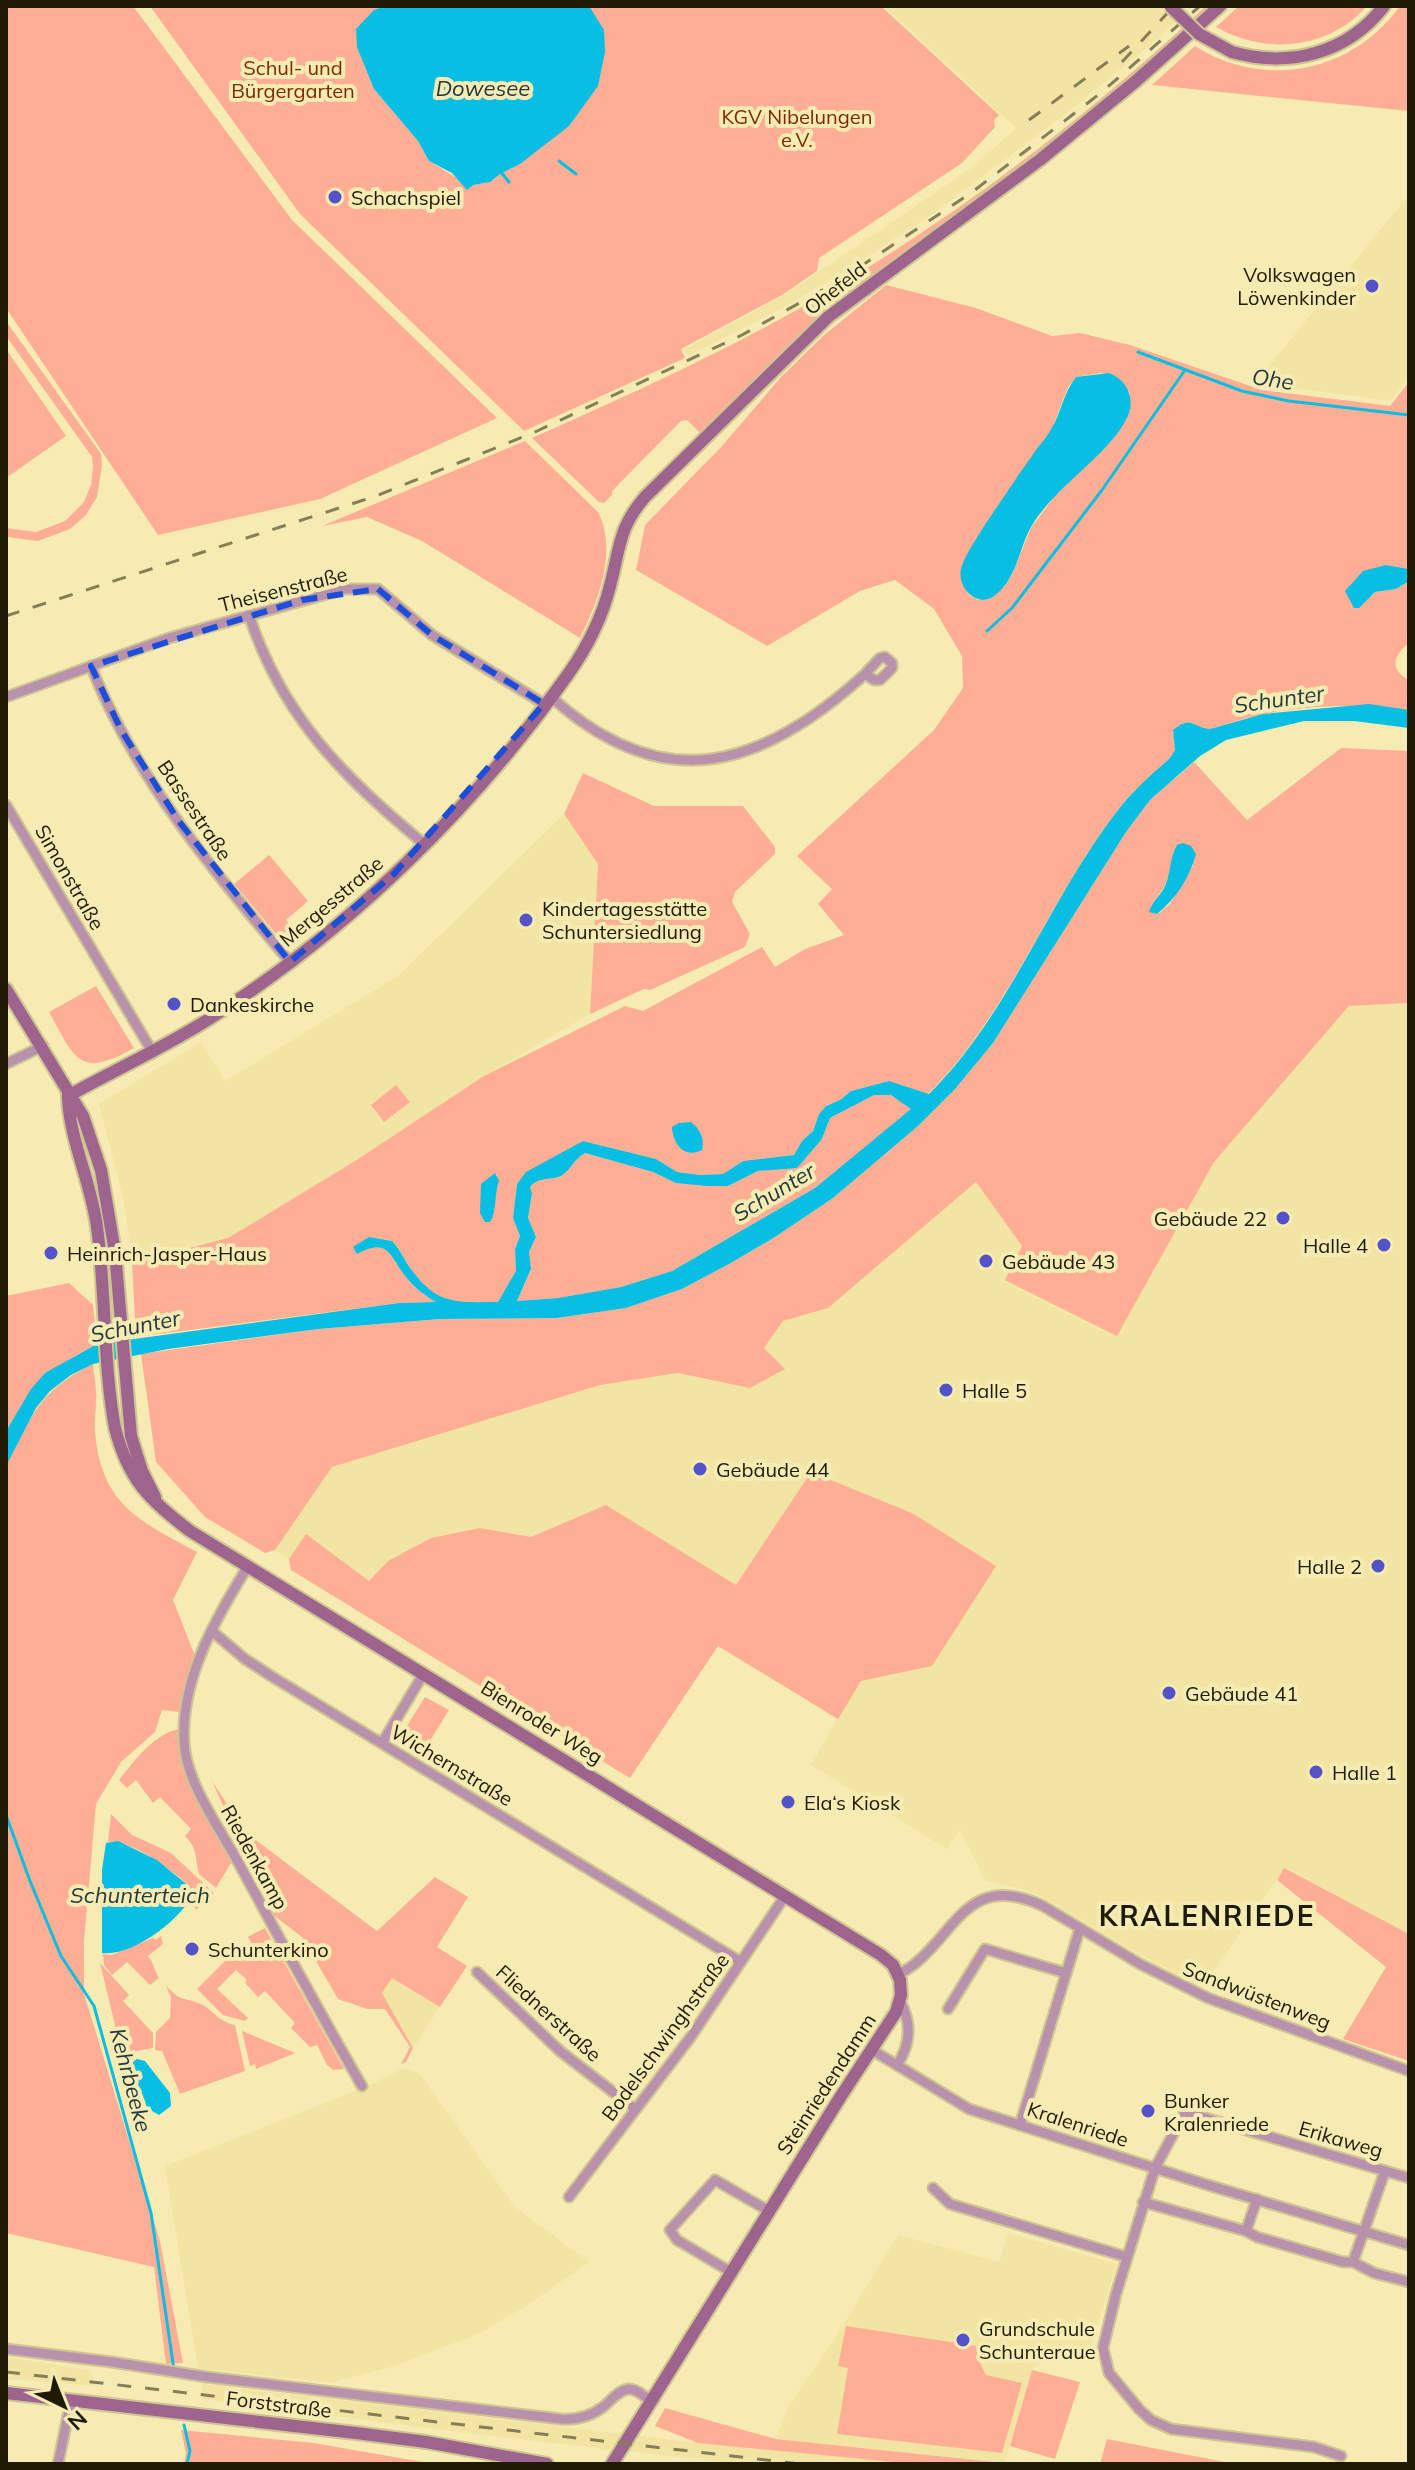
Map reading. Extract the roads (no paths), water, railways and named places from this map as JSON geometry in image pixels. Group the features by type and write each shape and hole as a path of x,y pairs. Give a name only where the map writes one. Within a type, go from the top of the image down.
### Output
{"main road":[{"path":"1170,6 1189,27 1232,52 1256,58 1282,59 1317,54 1350,38 1384,6"},
{"name":"Ohefeld","path":"567,675 598,623 624,528 645,497 828,317 1041,159 1136,81 1220,6"},
{"name":"Mergesstraße","path":"68,1096 153,1053 212,1017 290,962 363,902 424,844 492,770 567,675"},
{"name":"Bienroder Weg","path":"6,989 43,1046 68,1096 83,1116 101,1170 111,1224 131,1436 160,1507"},
{"name":"Bienroder Weg","path":"68,1096 69,1117 93,1201 115,1428 135,1481 160,1507 190,1531 881,1955 899,1974"},
{"name":"Steinriedendamm","path":"612,2464 891,2020 900,2001 899,1974"},
{"name":"Forststraße","path":"6,2393 426,2442 547,2464"}],"street":[{"name":"Theisenstraße","path":"6,697 169,638 345,589 378,589 432,635 599,732 630,748 664,759 698,761 736,754 789,732 827,708 865,674"},
{"path":"249,615 270,671 309,730 361,790 424,844"},
{"name":"Bassestraße","path":"91,666 121,730 178,820 226,885 290,962"},
{"name":"Simonstraße","path":"6,805 153,1053"},
{"path":"6,1064 43,1046"},
{"path":"213,1632 248,1566"},
{"name":"Wichernstraße","path":"213,1632 254,1665 741,1962"},
{"name":"Riedenkamp","path":"213,1632 198,1662 186,1699 185,1757 210,1810 362,2086"},
{"path":"382,1743 424,1673"},
{"name":"Bodelschwinghstraße","path":"569,2197 690,2038 785,1896"},
{"name":"Sandwüstenweg","path":"899,1974 918,1962 969,1906 988,1898 1025,1898 1165,1978 1208,1998 1409,2071"},
{"path":"1020,2125 1080,1928"},
{"path":"948,2009 985,1949 1066,1973"},
{"name":"Fliednerstraße","path":"477,1972 560,2051 635,2109"},
{"path":"897,2065 908,2045 909,2033 909,2022 900,2001"},
{"name":"Kralenriede","path":"872,2050 969,2109 1409,2245"},
{"name":"Erikaweg","path":"1155,2168 1185,2112 1409,2178"},
{"path":"1155,2168 1103,2348 1109,2373 1151,2420 1171,2429 1314,2447 1341,2456"},
{"path":"1353,2262 1385,2171"},
{"path":"731,2272 677,2240 670,2230 715,2180 769,2211"},
{"path":"933,2188 950,2204 1127,2257"},
{"path":"1246,2231 1257,2199"},
{"path":"1143,2202 1343,2262 1353,2262 1374,2273 1409,2282"},
{"path":"6,2349 207,2377 561,2419 591,2415 618,2393 628,2389 651,2401"},
{"path":"58,2464 71,2401"}],"water":[{"name":"Dowesee","path":"384,6 589,6 604,30 605,52 598,86 569,126 520,164 490,182 473,185 467,190 452,173 429,161 418,141 374,89 357,47 356,29 374,10"},
{"path":"1109,373 1121,380 1128,391 1131,404 1127,418 1107,445 1041,512 1002,589 988,599 975,598 965,589 961,576 971,547 1048,434 1076,377"},
{"path":"1386,565 1409,569 1409,581 1396,589 1375,592 1359,608 1354,608 1345,591 1363,571"},
{"path":"1369,704 1409,710 1409,728 1354,721 1304,721 1226,740 1200,756 1150,800 1126,832 993,1043 955,1089 918,1126 833,1198 775,1237 682,1289 626,1308 557,1318 440,1319 318,1329 168,1349 93,1364 50,1391 36,1408 6,1466 6,1431 31,1389 45,1373 97,1344 399,1303 436,1302 413,1285 387,1251 376,1247 357,1254 353,1247 369,1237 392,1241 423,1283 441,1296 451,1300 498,1302 516,1271 515,1249 520,1236 513,1218 517,1184 526,1172 583,1141 656,1159 677,1172 723,1174 743,1161 794,1155 802,1141 813,1131 819,1114 826,1106 851,1091 889,1081 929,1094 984,1027 1096,840 1127,799 1170,758 1175,750 1173,730 1184,723 1210,729 1263,714","holes":["874,1095 891,1095 911,1109 815,1188 672,1271 621,1287 558,1298 517,1301 531,1269 529,1252 536,1237 528,1218 532,1194 530,1187 541,1180 561,1176 585,1153 653,1172 676,1183 728,1186 758,1171 797,1168 822,1139 830,1118"]},
{"path":"1183,843 1191,846 1196,854 1186,879 1164,908 1157,914 1149,912 1166,885 1174,850"},
{"path":"691,1122 703,1142 702,1150 690,1153 677,1144 672,1127"},
{"path":"495,1173 499,1181 494,1213 490,1222 485,1222 480,1213 481,1184"},
{"name":"Schunterteich","path":"118,1841 157,1860 195,1891 180,1913 156,1934 128,1949 102,1953 102,1870 106,1843"},
{"path":"137,2059 145,2061 170,2093 171,2106 159,2115 147,2108 136,2080 131,2063"}],"waterway":[{"path":"559,161 576,174"},
{"path":"500,171 509,182"},
{"name":"Ohe","path":"1138,352 1242,391 1289,401 1409,415"},
{"path":"987,631 1012,608 1102,490 1185,370"},
{"name":"Kehrbeeke","path":"6,1815 61,1956 94,2006 151,2213 174,2370"},
{"name":"Kehrbeeke","path":"184,2425 190,2451 187,2464"}],"railway":[{"path":"1122,62 1174,6"},
{"path":"6,616 376,496 535,432 742,335 837,282 971,193 1102,92 1200,6"},
{"path":"1029,120 1129,46"},
{"path":"6,2372 801,2464"}],"place":[{"name":"Schachspiel","path":"335,197"},
{"name":"Volkswagen Löwenkinder","path":"1372,286"},
{"name":"Kindertagesstätte Schuntersiedlung","path":"526,920"},
{"name":"Dankeskirche","path":"174,1004"},
{"name":"Gebäude 22","path":"1283,1218"},
{"name":"Halle 4","path":"1384,1245"},
{"name":"Heinrich-Jasper-Haus","path":"51,1253"},
{"name":"Gebäude 43","path":"986,1261"},
{"name":"Halle 5","path":"946,1390"},
{"name":"Gebäude 44","path":"700,1469"},
{"name":"Halle 2","path":"1378,1566"},
{"name":"Gebäude 41","path":"1169,1693"},
{"name":"Halle 1","path":"1316,1772"},
{"name":"Ela‘s Kiosk","path":"788,1802"},
{"name":"Schunterkino","path":"192,1949"},
{"name":"Bunker Kralenriede","path":"1148,2111"},
{"name":"Grundschule Schunteraue","path":"963,2340"}],"district":[{"name":"KRALENRIEDE","path":"1207,1915"}],"park label":[{"name":"Schul- und Bürgergarten","path":"293,78"},
{"name":"KGV Nibelungen e.V.","path":"797,128"}],"water label":[{"name":"Schunter","path":"1279,699"},
{"name":"Schunter","path":"774,1192"},
{"name":"Schunter","path":"135,1326"}]}
